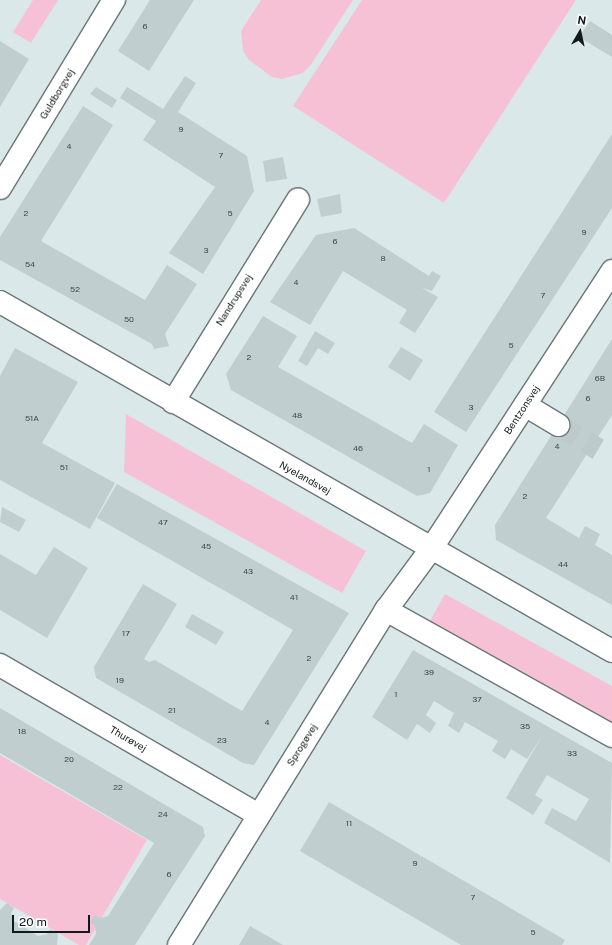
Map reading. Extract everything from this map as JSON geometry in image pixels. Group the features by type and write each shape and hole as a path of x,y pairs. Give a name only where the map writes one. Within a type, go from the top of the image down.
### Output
{"street":[{"name":"Guldborgvej","path":"0,188 114,0"},
{"name":"Nandrupsvej","path":"173,402 298,200"},
{"name":"Bentzonsvej","path":"431,549 612,271"},
{"name":"Nyelandsvej","path":"0,302 612,651"},
{"path":"525,405 558,425"},
{"name":"Sprogøvej","path":"179,945 257,814 386,610 431,549"},
{"path":"386,610 612,736"},
{"name":"Thurøvej","path":"0,665 257,814"}],"shaded area":[{"path":"33,0 58,0 31,43 13,32"},
{"path":"261,0 353,0 310,66 303,73 282,79 272,77 249,60 243,51 241,31"},
{"path":"362,0 576,0 444,203 293,106"},
{"path":"126,414 366,551 342,593 124,472"},
{"path":"445,594 612,686 612,729 428,624"},
{"path":"0,755 147,840 86,945 79,945 0,899"}],"building":[{"path":"150,0 194,0 149,71 118,51"},
{"path":"590,21 612,35 612,57 579,37"},
{"path":"0,41 29,59 0,107"},
{"path":"185,76 196,83 178,112 247,156 254,191 203,274 169,253 215,187 143,140 156,121 120,98 127,87 163,109"},
{"path":"96,87 117,100 112,108 90,94"},
{"path":"83,106 113,125 41,241 145,300 167,265 197,284 165,334 169,346 154,349 152,344 0,260 0,237"},
{"path":"612,134 612,208 466,432 434,412"},
{"path":"283,157 287,179 266,182 263,161"},
{"path":"340,194 342,213 321,217 317,199"},
{"path":"354,228 429,276 432,271 441,276 432,291 422,288 438,297 415,333 399,323 407,310 343,271 310,325 270,302 316,235"},
{"path":"263,316 297,336 278,367 412,443 424,424 458,445 430,493 417,496 231,390 226,374"},
{"path":"315,331 335,343 328,354 318,348 307,366 298,361"},
{"path":"612,339 612,415 546,518 579,538 585,526 600,534 595,545 612,555 612,605 496,540 495,525"},
{"path":"401,347 423,360 410,381 388,367"},
{"path":"15,348 78,382 42,443 115,483 90,529 0,480 0,376"},
{"path":"117,484 349,613 254,765 243,763 96,678 94,667 143,584 177,604 144,659 149,662 155,660 242,711 293,630 97,518"},
{"path":"2,507 26,520 19,532 0,522"},
{"path":"54,547 88,568 47,638 0,610 0,554 36,575"},
{"path":"192,614 224,632 216,645 185,627"},
{"path":"413,650 612,763 610,863 544,823 552,808 576,821 589,799 547,775 535,795 543,800 533,815 506,798 542,736 527,759 511,749 505,759 492,751 498,741 465,722 459,733 448,726 454,713 434,701 426,715 436,723 430,733 417,724 407,740 372,717"},
{"path":"0,708 203,827 205,836 135,945 89,945 96,934 95,926 90,922 95,915 100,918 108,916 154,843 0,753"},
{"path":"329,802 565,940 562,945 461,945 300,851"},
{"path":"7,903 14,908 11,913 14,921 38,936 47,934 50,929 58,934 57,945 0,945 0,910"},
{"path":"250,926 283,945 239,945"}],"tunnel":[{"path":"558,425 598,449"}]}
